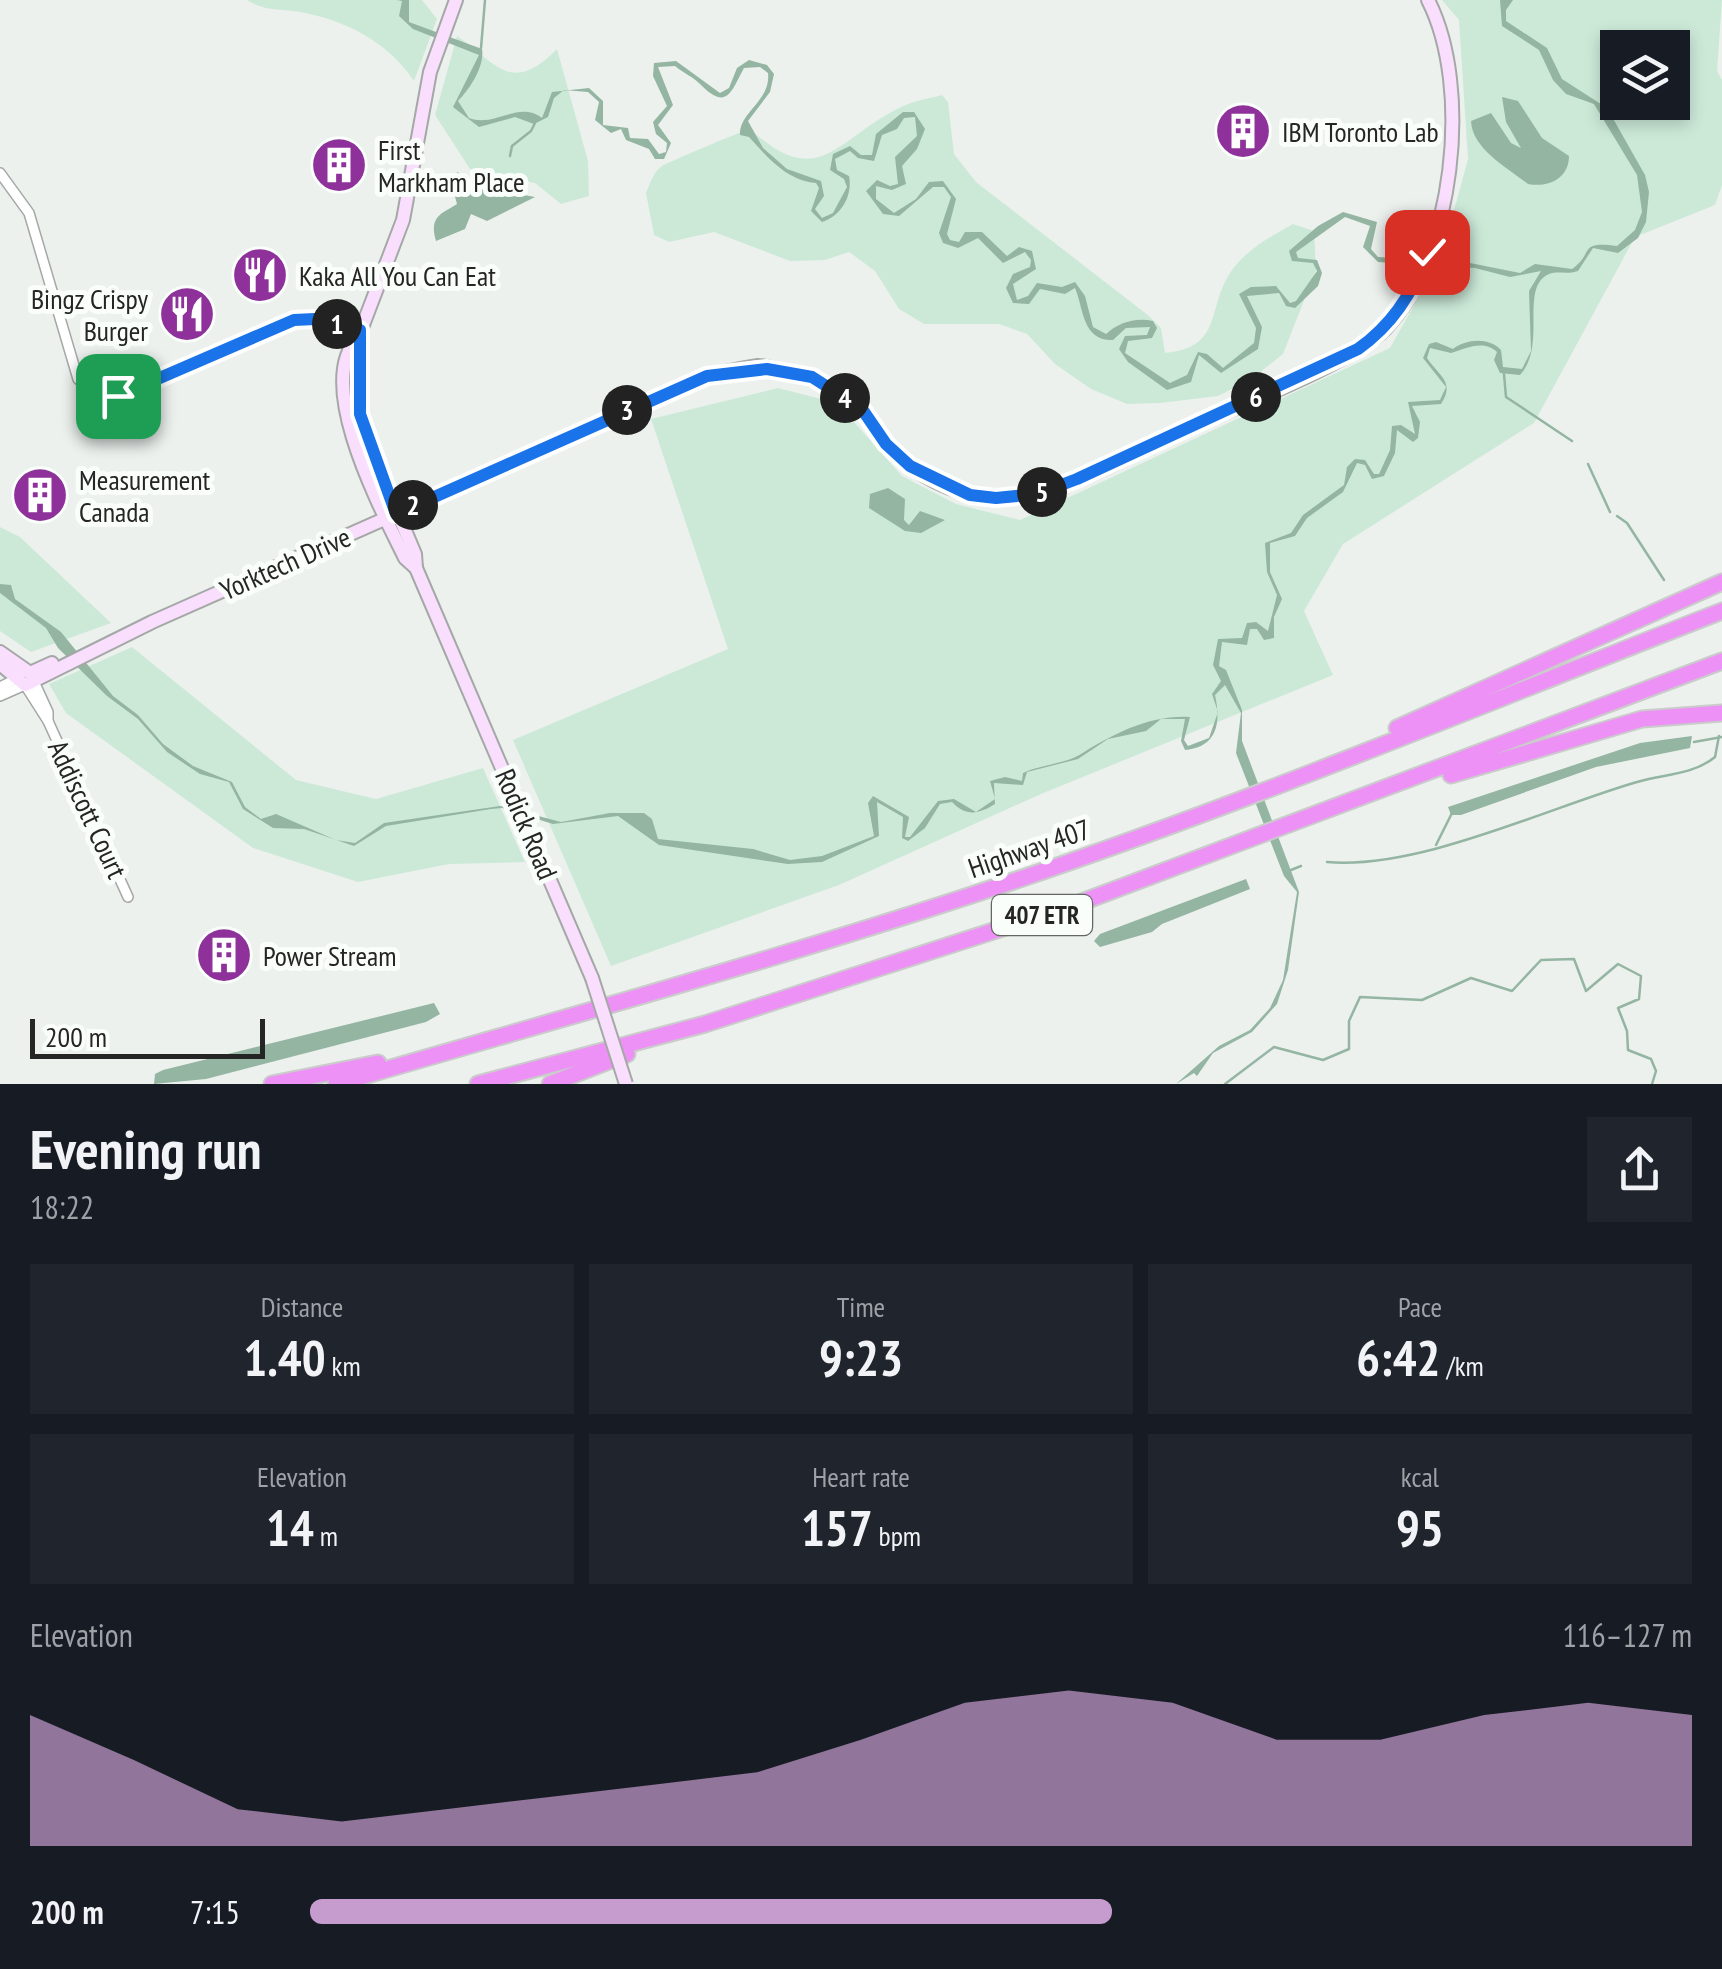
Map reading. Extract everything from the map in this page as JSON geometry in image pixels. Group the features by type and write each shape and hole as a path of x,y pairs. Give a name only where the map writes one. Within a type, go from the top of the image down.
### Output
{"highway":[{"path":"1325,765 1438,707 1722,582"},
{"name":"Highway 407","path":"336,1084 808,947 1006,884 1722,610"},
{"name":"407 ETR","path":"478,1084 706,1024 1074,905 1722,661"},
{"path":"1374,795 1642,719 1722,713"},
{"path":"550,1084 706,1024"},
{"path":"272,1084 456,1049"}],"street":[{"name":"Rodick Road","path":"456,0 434,60 403,220 359,334 360,414 405,558 416,568 528,824 592,978 626,1084"},
{"name":"Yorktech Drive","path":"27,679 85,648 96,648 707,376 759,369 812,377 862,409 886,444 938,484 970,495 1037,494 1358,349 1386,328 1418,278 1450,175 1452,123 1444,46 1428,0"},
{"path":"0,173 29,214 78,379 99,399 118,396 294,320 315,319 359,334"},
{"path":"0,652 27,679"},
{"path":"0,664 27,679"},
{"path":"0,687 27,679"},
{"path":"0,696 27,679"},
{"name":"Addiscott Court","path":"27,679 128,897"}],"shaded area":[{"path":"247,0 422,0 437,19 414,81 392,55 350,27"},
{"path":"397,0 409,0 409,22 482,49 476,77 458,101 469,118 488,120 524,112 542,118 552,92 563,91 554,98 548,117 534,124 515,117 479,127 453,107 479,55 413,29 399,16 402,1"},
{"path":"1442,0 1722,0 1717,71 1722,80 1722,185 1715,205 1635,237 1534,423 1343,544 1304,611 1333,675 1041,794 839,885 611,966 513,740 728,649 651,419 778,388 837,403 902,476 956,504 1020,520 1390,348 1442,255 1468,159 1459,20"},
{"path":"1500,0 1513,0 1506,10 1506,21 1547,48 1562,79 1600,103 1600,114 1594,104 1566,94 1553,80 1539,50 1502,26"},
{"path":"457,36 494,64 515,73 541,63 557,49 588,161 589,196 561,204 535,183 470,169 435,115"},
{"path":"749,60 767,65 774,74 770,92 748,121 763,148 787,169 821,181 824,196 815,209 822,218 833,213 847,187 844,179 830,170 833,154 850,146 861,155 872,155 876,134 903,112 914,112 925,129 917,149 902,166 906,184 892,190 876,186 876,199 894,213 916,199 929,182 943,181 956,199 947,234 950,240 959,242 965,232 982,232 1007,256 1019,247 1032,251 1036,269 1013,284 1017,300 1028,296 1037,283 1062,287 1075,282 1085,296 1093,327 1106,334 1127,322 1153,321 1157,328 1152,338 1128,341 1125,353 1170,383 1187,375 1198,352 1207,354 1223,368 1254,343 1256,328 1239,294 1251,287 1276,286 1290,303 1296,301 1317,271 1313,263 1292,261 1289,251 1318,226 1343,212 1377,222 1371,249 1378,257 1470,263 1520,273 1535,264 1572,269 1591,247 1617,246 1635,230 1642,212 1637,175 1604,120 1614,120 1645,175 1649,192 1646,222 1638,238 1618,253 1593,248 1578,271 1550,274 1539,282 1532,349 1520,375 1500,373 1494,360 1497,352 1486,346 1451,353 1430,348 1427,358 1444,380 1447,390 1441,404 1412,406 1420,422 1418,438 1413,442 1397,430 1395,453 1384,476 1372,479 1365,465 1357,463 1343,492 1307,518 1295,536 1270,543 1270,572 1282,599 1274,617 1274,638 1264,640 1257,629 1250,629 1247,645 1222,642 1219,666 1226,670 1242,710 1242,741 1299,892 1288,970 1277,1004 1252,1032 1213,1053 1197,1076 1194,1073 1176,1084 1219,1046 1250,1030 1270,1008 1283,980 1297,892 1284,876 1236,753 1241,713 1225,685 1215,695 1217,709 1212,694 1221,681 1213,665 1218,639 1242,638 1247,623 1256,622 1268,631 1277,595 1267,572 1265,543 1291,533 1303,515 1344,485 1347,467 1355,459 1365,460 1374,474 1379,474 1390,450 1392,426 1401,425 1415,434 1408,402 1440,400 1446,387 1423,358 1429,344 1436,342 1453,349 1471,341 1484,341 1501,350 1503,367 1522,369 1531,351 1529,291 1541,271 1510,277 1475,268 1378,262 1363,247 1370,226 1345,217 1296,252 1298,258 1317,260 1322,273 1318,286 1295,308 1286,306 1279,293 1247,296 1262,327 1258,349 1221,373 1199,355 1191,382 1167,390 1128,362 1119,349 1125,336 1147,335 1150,327 1126,328 1113,340 1095,335 1086,322 1075,288 1065,294 1040,289 1029,304 1013,303 1006,288 1013,274 1030,267 1031,260 1025,252 1003,263 978,238 958,248 943,243 939,233 951,197 944,187 933,187 899,216 883,214 866,191 877,180 890,186 898,184 895,157 917,136 915,117 904,118 897,129 882,135 874,161 858,158 850,151 835,159 837,170 849,176 849,191 840,210 822,222 811,211 819,188 816,183 787,173 749,137 740,135 744,120 768,83 768,73 760,67 744,68 732,91 717,97 675,66 658,67 673,105 658,125 671,143 664,159 655,159 649,149 626,140 621,129 611,133 595,120 599,102 588,92 568,90 589,88 603,101 603,125 628,128 630,138 648,139 659,154 666,152 667,143 656,134 653,122 667,106 653,76 654,63 676,61 720,93 729,88 737,68"},
{"path":"942,95 948,102 954,154 976,182 1149,316 1161,328 1165,353 1183,349 1205,335 1230,273 1250,251 1293,224 1314,231 1316,270 1283,354 1250,380 1218,396 1127,404 1091,389 1055,364 1027,334 999,324 924,324 899,309 875,271 849,252 825,260 790,261 714,232 669,242 654,235 646,193 656,171 668,163 750,129 773,148 810,159 842,146 903,106"},
{"path":"1502,97 1518,101 1542,138 1569,156 1562,176 1543,184 1528,184 1484,149 1471,121 1491,113 1511,143 1521,148 1506,122"},
{"path":"457,172 490,189 535,197 487,221 471,214 465,229 436,241 436,220 457,204 453,189"},
{"path":"888,488 905,499 904,520 909,525 920,511 945,520 921,533 905,531 869,508 870,494"},
{"path":"0,527 20,537 111,623 31,652 0,631"},
{"path":"0,584 11,585 15,599 61,632 113,696 138,715 163,744 193,766 232,782 245,807 261,819 276,814 335,839 304,829 273,828 243,809 229,782 200,774 167,752 138,719 107,696 58,648 46,628 0,593"},
{"path":"132,647 296,780 376,799 483,768 525,862 449,864 358,882 253,848 66,713 49,684"},
{"path":"1217,714 1215,732 1204,744 1185,750 1181,741 1185,719 1161,719 1190,717 1184,740 1188,746 1209,738"},
{"path":"1161,719 1146,731 1108,739 1078,759 1027,772 1023,785 994,783 995,798 990,781 1005,777 1022,781 1023,773 1075,757 1107,739 1120,733"},
{"path":"1692,736 1690,748 1596,767 1461,815 1451,815 1448,807 1640,743"},
{"path":"873,796 909,817 905,837 910,837 938,801 954,799 976,812 962,810 952,802 940,804 925,828 908,841 902,838 903,817 877,802 879,836 822,862 788,864 659,845 618,816 553,824 502,808 386,826 354,846 337,840 355,843 384,823 500,806 561,822 610,813 644,813 652,819 658,839 753,849 790,860 822,856 874,836 868,803"},
{"path":"1246,879 1250,889 1162,924 1152,932 1100,947 1094,941 1100,934"},
{"path":"434,1003 440,1014 426,1022 206,1079 154,1084 155,1074 163,1070"}],"waterway":[{"path":"481,48 485,0"},
{"path":"510,156 512,146 535,123"},
{"path":"1504,374 1506,397 1572,441"},
{"path":"1588,464 1610,512"},
{"path":"1617,516 1627,523 1664,580"},
{"path":"1327,862 1402,857 1442,847 1637,782 1688,771 1715,757 1719,736"},
{"path":"1694,742 1722,737"},
{"path":"1436,845 1452,813"},
{"path":"1291,870 1301,866"},
{"path":"1225,1084 1274,1047 1323,1060 1349,1049 1349,1021 1360,997 1422,1000 1471,978 1512,991 1541,960 1574,959 1586,991 1618,964 1641,976 1639,999 1618,1008 1627,1031 1628,1050 1651,1059 1656,1071 1652,1084"}],"place":[{"name":"IBM Toronto Lab","path":"1243,131"},
{"name":"First Markham Place","path":"339,165"},
{"name":"Kaka All You Can Eat","path":"260,275"},
{"name":"Bingz Crispy Burger","path":"187,314"},
{"name":"Measurement Canada","path":"40,495"},
{"name":"Power Stream","path":"224,955"}],"route":[{"path":"118,396 294,320 315,319 360,330 360,414 396,514 707,376 767,369 812,377 862,409 886,444 938,484 970,495 996,498 1037,494 1358,349 1386,328 1418,278 1427,252"}]}
